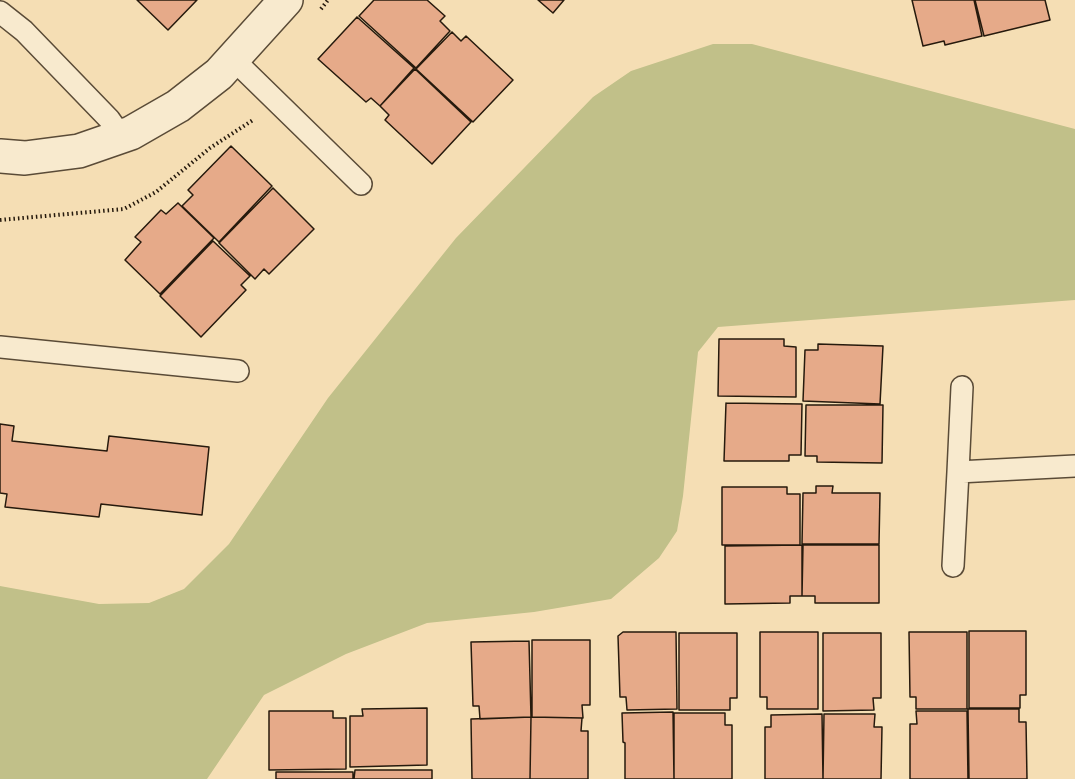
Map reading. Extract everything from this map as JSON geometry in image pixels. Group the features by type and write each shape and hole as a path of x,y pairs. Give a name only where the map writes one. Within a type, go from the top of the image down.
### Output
{"street":[{"path":"0,156 25,158 79,151 131,133 178,106 219,74 286,0"}],"lane":[{"path":"0,12 24,31 109,118 121,136"},
{"path":"233,59 361,184"},
{"path":"0,347 238,371"},
{"path":"953,566 962,387"},
{"path":"958,472 1075,466"}],"shaded area":[{"path":"713,44 752,44 1075,129 1075,300 718,327 698,352 683,496 677,531 659,558 611,599 534,612 427,623 346,654 264,695 207,779 0,779 0,586 99,604 149,603 184,589 229,544 328,398 456,238 593,97 631,71"}],"building":[{"path":"137,0 197,0 168,30"},
{"path":"374,0 427,0 445,16 440,21 450,31 416,68 359,16"},
{"path":"538,0 564,0 553,13"},
{"path":"912,0 974,0 982,36 945,45 944,41 923,46"},
{"path":"975,0 1045,0 1050,20 984,36"},
{"path":"357,17 414,68 380,106 371,98 366,102 318,59"},
{"path":"452,32 461,41 466,36 513,80 473,122 416,69"},
{"path":"415,69 471,122 432,164 385,120 389,115 380,106"},
{"path":"231,146 272,186 219,242 182,206 193,195 188,190"},
{"path":"273,188 314,229 269,274 264,269 255,279 219,243"},
{"path":"178,203 214,238 160,294 125,260 141,242 135,237 161,210 166,214"},
{"path":"213,241 250,276 241,285 246,290 201,337 160,296"},
{"path":"719,339 784,339 784,346 796,347 796,397 718,396"},
{"path":"818,344 883,346 880,404 803,401 805,350 818,350"},
{"path":"726,403 802,404 801,455 789,455 789,461 724,461"},
{"path":"806,405 883,405 882,463 817,462 817,456 805,456"},
{"path":"0,424 14,426 12,441 107,451 109,436 209,447 202,515 101,504 99,517 5,507 7,494 0,493"},
{"path":"816,486 833,486 832,493 880,493 879,544 802,544 803,493 816,493"},
{"path":"722,487 787,487 787,494 800,494 800,545 722,545"},
{"path":"802,545 802,596 790,596 790,603 725,604 725,546"},
{"path":"803,545 879,545 879,603 815,603 815,596 802,596"},
{"path":"969,631 1026,631 1026,695 1020,695 1020,708 969,708"},
{"path":"623,632 676,632 677,709 627,710 626,697 620,697 618,636"},
{"path":"760,632 818,632 818,709 767,709 767,697 760,697"},
{"path":"909,632 967,632 967,709 916,709 916,697 910,697"},
{"path":"679,633 737,633 737,698 730,698 730,710 679,710"},
{"path":"823,633 881,633 881,698 873,698 874,710 823,711"},
{"path":"532,640 590,640 590,705 582,705 583,718 532,717"},
{"path":"529,641 531,717 480,719 479,706 473,706 471,642"},
{"path":"427,708 427,765 350,767 350,716 363,716 362,709"},
{"path":"968,709 1019,709 1019,722 1026,722 1027,779 969,779"},
{"path":"269,711 333,711 333,718 346,718 346,769 269,770"},
{"path":"916,711 967,711 968,779 910,779 910,724 917,724"},
{"path":"673,712 674,779 625,779 622,713"},
{"path":"674,713 725,713 725,725 732,725 732,779 674,779"},
{"path":"822,714 823,779 765,779 765,727 771,727 771,715"},
{"path":"824,714 875,714 874,727 882,727 881,779 823,779"},
{"path":"531,717 582,718 581,731 588,731 588,779 530,779"},
{"path":"531,717 530,779 472,779 471,719"},
{"path":"355,770 432,770 432,779 354,779"},
{"path":"276,772 353,772 353,779 276,779"}]}
